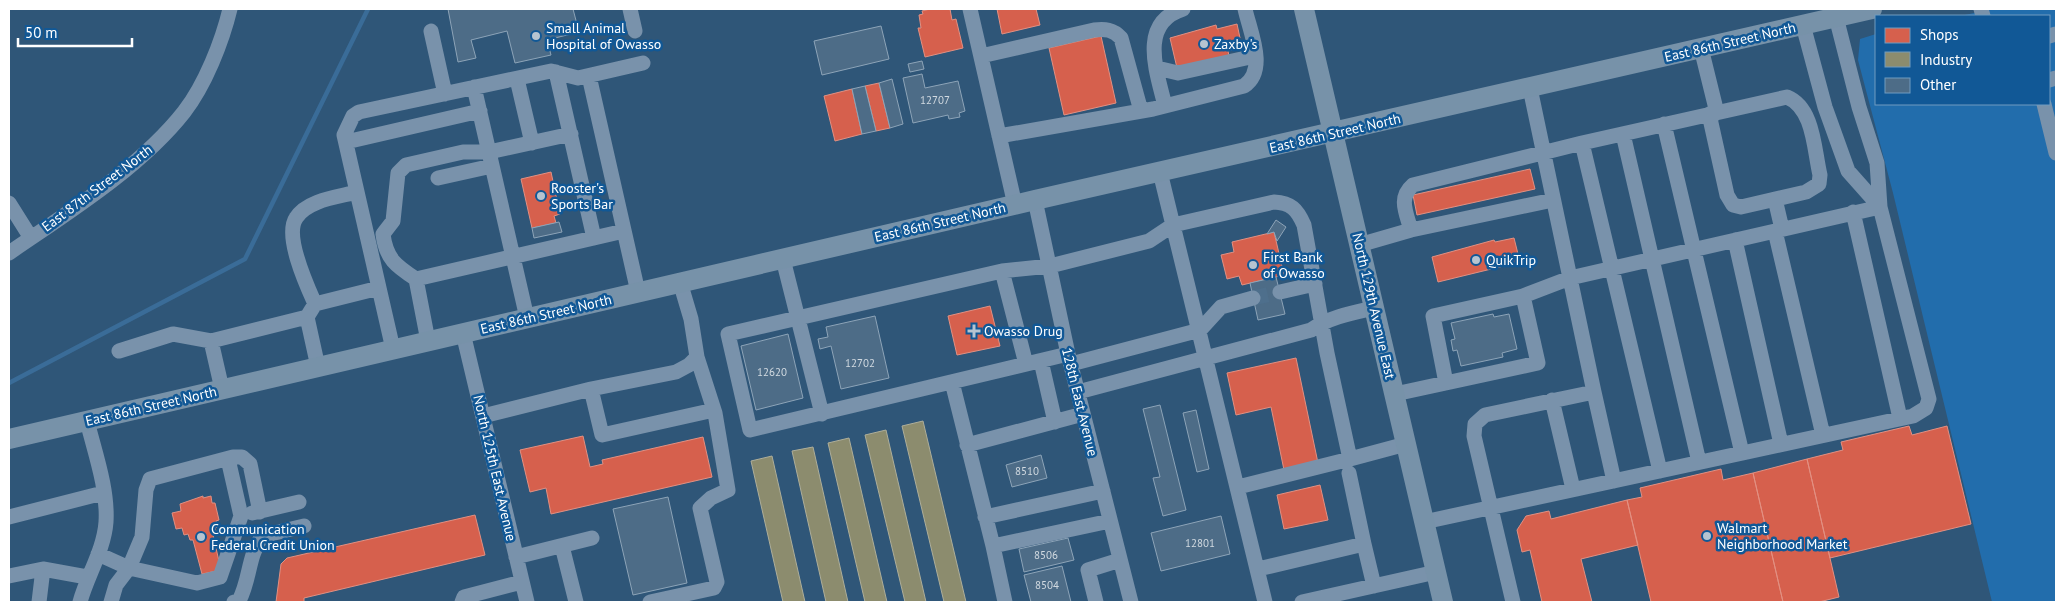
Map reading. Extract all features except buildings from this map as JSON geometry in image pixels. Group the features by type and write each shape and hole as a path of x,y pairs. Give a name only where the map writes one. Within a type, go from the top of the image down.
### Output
{"main road":[{"name":"North 129th Avenue East","path":"1304,9 1443,602"},
{"name":"East 86th Street North","path":"9,439 783,258 1872,9"}],"street":[{"name":"East 87th Street North","path":"9,253 128,167 174,124 196,93 220,45 230,9"},
{"path":"630,9 635,31"},
{"path":"970,9 1015,205"},
{"path":"1153,109 1157,68 1155,41 1159,25 1167,15 1183,9"},
{"path":"999,136 1153,109 1244,86 1252,81 1255,75 1255,56 1245,9"},
{"path":"1424,522 1913,416 1926,408 1929,399 1880,207 1877,163 1859,106 1836,17"},
{"path":"1803,25 1825,107 1848,171 1880,207"},
{"path":"980,56 1094,30 1106,29 1116,33 1121,38 1153,109"},
{"path":"432,31 445,94"},
{"path":"1411,230 1402,200 1405,192 1413,185 1582,142 1623,134 1664,124 1713,114 1787,97 1796,100 1805,112 1820,175 1819,184 1806,192 1741,207 1733,205 1727,195 1713,114 1701,48"},
{"path":"1157,68 1178,73 1255,56"},
{"path":"393,349 344,135 353,116 359,112 551,71 578,78 643,62"},
{"path":"556,72 594,238"},
{"path":"589,76 638,292"},
{"path":"517,78 532,143"},
{"path":"474,87 527,318"},
{"path":"1530,88 1614,480"},
{"path":"2044,105 2056,153"},
{"path":"346,142 480,111"},
{"path":"1664,124 1742,453"},
{"path":"438,178 532,143 570,134"},
{"path":"1623,134 1699,462"},
{"path":"1582,142 1660,471"},
{"path":"491,159 453,154 406,165 398,173 393,221 383,234 384,245 395,266 416,279 624,231"},
{"path":"1160,172 1265,602"},
{"path":"315,304 300,267 294,240 296,218 318,203 357,192"},
{"path":"1775,199 1778,230 1823,435"},
{"name":"128th East Avenue","path":"1035,200 1069,359 1131,602"},
{"path":"1359,245 1411,230 1553,200"},
{"path":"1253,298 1221,307 1200,330 1069,359 1033,363 750,430 728,334 1002,271 1050,266 1149,241 1174,225 1274,202 1286,202 1293,206 1304,225 1364,544 1374,586"},
{"path":"9,203 31,238"},
{"path":"1446,383 1433,316 1523,296 1570,278 1880,207"},
{"path":"1853,212 1900,418"},
{"path":"1735,240 1781,444"},
{"path":"783,258 822,414"},
{"path":"1002,271 1055,422"},
{"path":"416,279 428,341"},
{"path":"650,602 714,588 717,582 700,508 711,498 728,490 714,410 697,357 691,319 680,282"},
{"path":"1280,292 1315,284"},
{"path":"119,351 173,334 211,341 306,318 315,304 379,288"},
{"path":"1395,394 1538,363 1523,296"},
{"path":"1078,392 1311,330 1322,323 1374,308"},
{"path":"306,318 318,367"},
{"name":"North 125th East Avenue","path":"463,333 527,602"},
{"path":"211,341 222,389"},
{"path":"483,416 590,389 676,372 689,365 697,357"},
{"path":"952,382 966,445 993,546 1004,602"},
{"path":"590,389 602,435 714,410"},
{"path":"1513,602 1474,436 1475,424 1485,415 1594,392"},
{"path":"1552,400 1573,489"},
{"path":"966,445 1083,414"},
{"path":"80,602 87,577 98,554 106,523 103,493 87,421"},
{"path":"1238,487 1349,466 1406,444"},
{"path":"111,602 116,584 129,568 142,537 146,490 150,479 242,457 250,464 260,512"},
{"path":"98,554 129,568 197,583 220,577 241,516 228,459"},
{"path":"985,517 1102,491"},
{"path":"9,517 103,493"},
{"path":"241,516 299,502"},
{"path":"993,546 1110,521"},
{"path":"238,602 246,586 252,552 262,536 304,526"},
{"path":"516,557 592,538"},
{"path":"1258,569 1364,544"},
{"path":"562,546 576,602"},
{"path":"1096,602 1088,570 1120,560"},
{"path":"9,576 43,569 87,577"},
{"path":"39,602 43,569"},
{"path":"1302,602 1436,572"},
{"path":"462,602 464,597 522,582"}],"shaded area":[{"path":"1993,9 2056,9 2056,602 1992,602 1893,193 1858,60 1860,39 1875,34 1875,105 2050,105 2050,15 1965,15"}],"waterway":[{"path":"9,383 245,259 368,9"}],"tunnel":[{"path":"1253,298 1280,292"}],"place":[{"name":"Small Animal Hospital of Owasso","path":"536,36"},
{"name":"Zaxby's","path":"1204,44"},
{"name":"Rooster's Sports Bar","path":"541,196"},
{"name":"QuikTrip","path":"1476,260"},
{"name":"First Bank of Owasso","path":"1253,265"},
{"name":"Owasso Drug","path":"974,331"},
{"name":"Walmart Neighborhood Market","path":"1707,536"},
{"name":"Communication Federal Credit Union","path":"201,537"}]}
